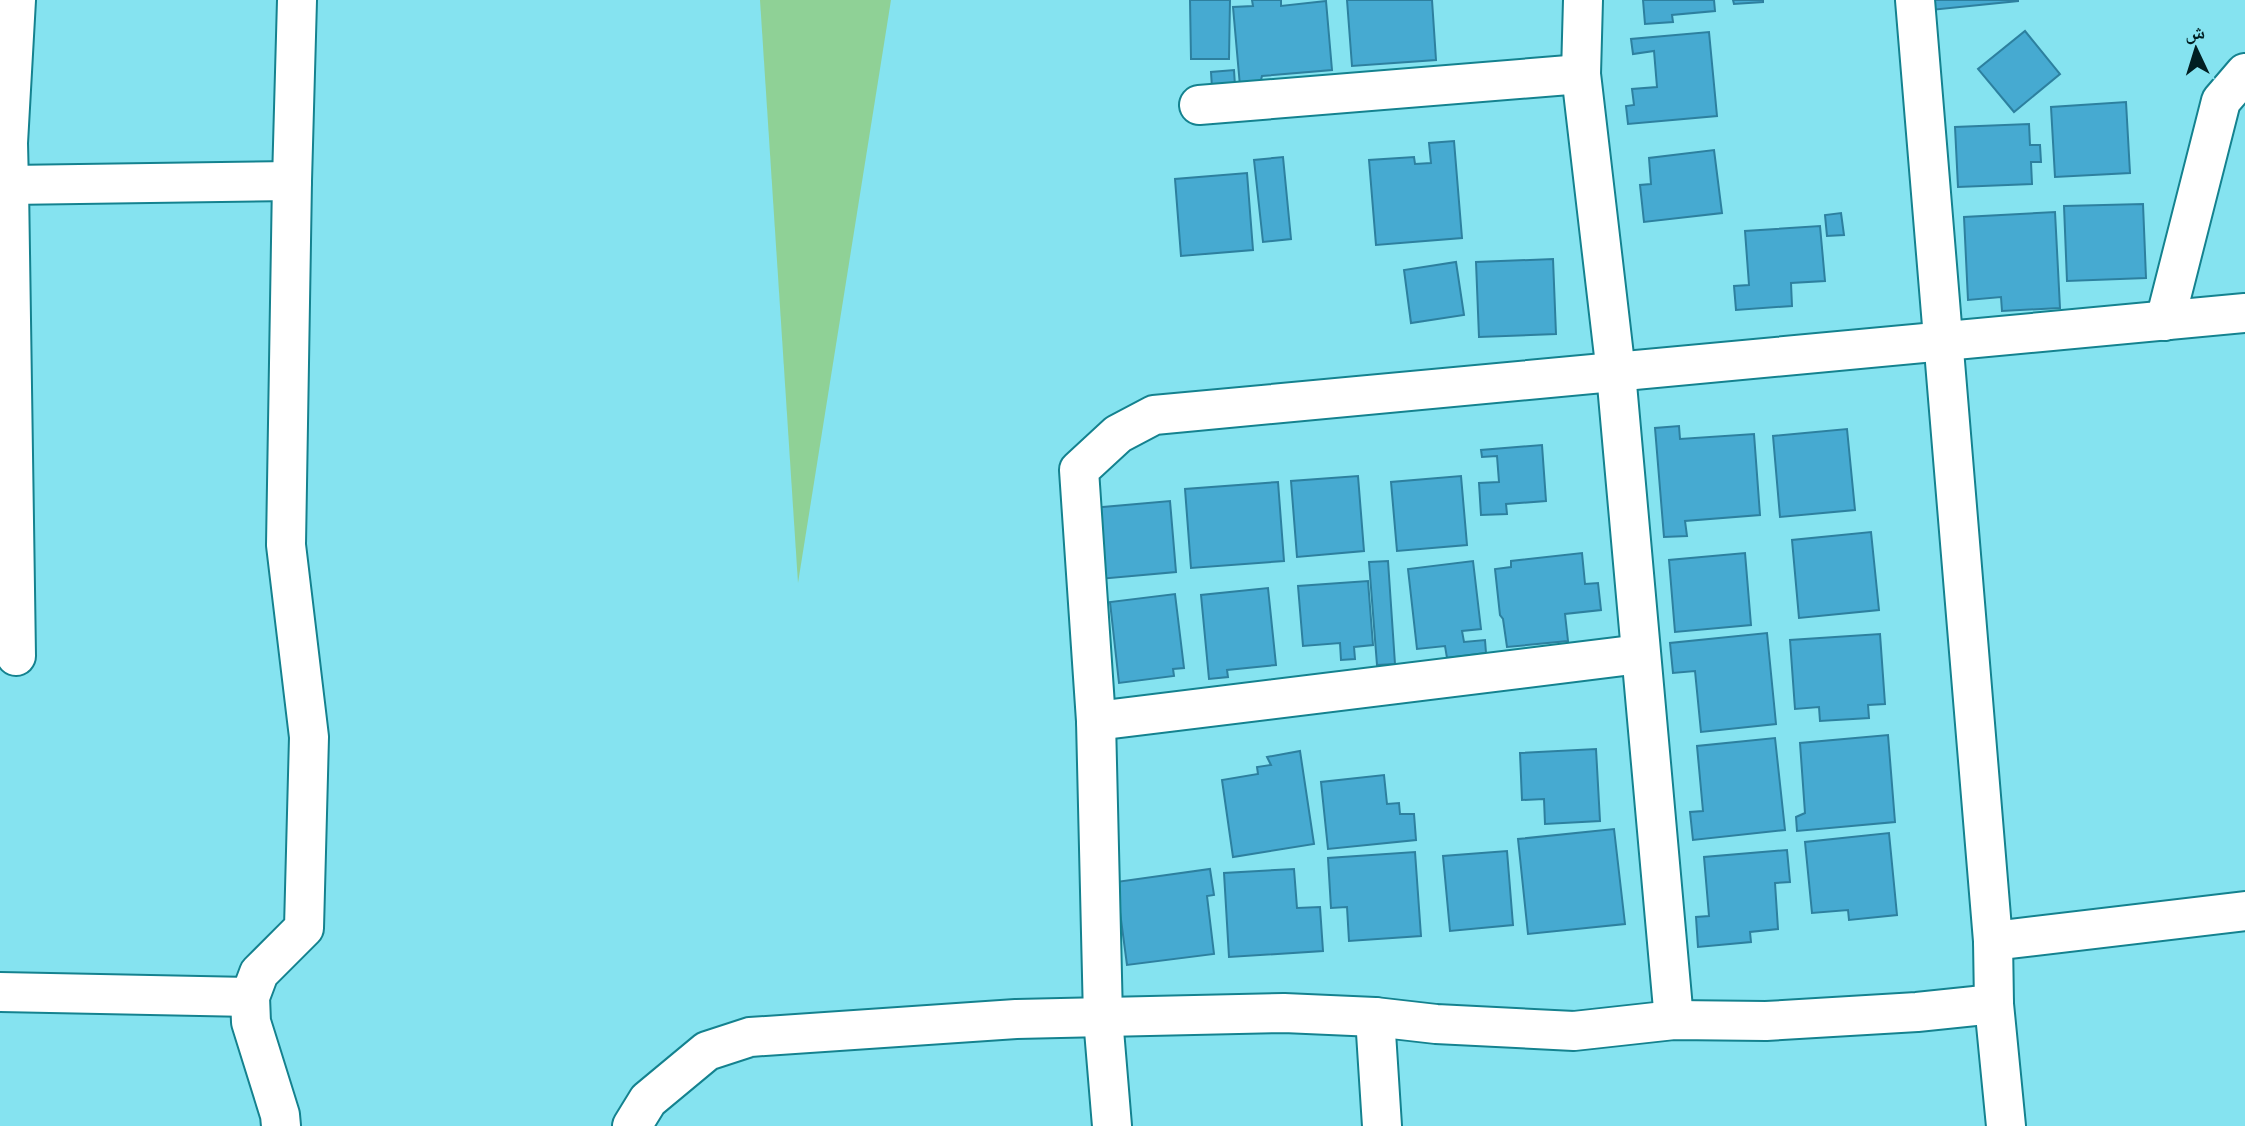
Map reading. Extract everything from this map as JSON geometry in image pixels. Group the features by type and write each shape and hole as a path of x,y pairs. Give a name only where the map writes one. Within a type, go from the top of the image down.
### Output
{"street":[{"path":"16,0 4,185 16,656"},
{"path":"281,1126 251,1022 250,998 259,974 304,928 309,737 286,545 297,0"},
{"path":"1583,0 1581,74 1616,373 1674,1020"},
{"path":"1916,0 1993,940 1994,1004 2006,1126"},
{"path":"2165,320 2221,101 2245,73"},
{"path":"1199,105 1581,74"},
{"path":"4,185 292,181"},
{"path":"1112,1126 1103,1018 1096,721 1079,470 1118,434 1154,415 2245,313"},
{"path":"1096,721 1640,654"},
{"path":"1993,940 2245,911"},
{"path":"0,992 250,998"},
{"path":"632,1126 648,1100 707,1051 750,1037 1016,1019 1284,1013 1574,1031 1674,1020 1766,1021 1917,1012 1994,1004"},
{"path":"1375,1017 1382,1126"}],"green space":[{"path":"760,0 891,0 798,583"}],"building":[{"path":"1190,0 1230,0 1229,59 1191,59"},
{"path":"1252,0 1281,0 1281,6 1326,1 1332,70 1262,76 1260,84 1240,86 1233,7 1253,6"},
{"path":"1347,0 1432,0 1436,60 1352,66"},
{"path":"1643,0 1714,0 1715,11 1672,15 1673,22 1645,24"},
{"path":"1733,0 1763,0 1763,2 1734,4"},
{"path":"1930,0 2018,0 2018,1 1931,10"},
{"path":"2025,31 2060,74 2014,112 1978,69"},
{"path":"1709,32 1717,116 1628,124 1626,106 1634,105 1632,89 1657,87 1654,51 1633,54 1631,39"},
{"path":"1234,70 1235,86 1212,88 1211,72"},
{"path":"2126,102 2130,173 2055,177 2051,107"},
{"path":"2029,124 2030,145 2040,145 2041,162 2031,162 2032,184 1958,187 1955,127"},
{"path":"1454,141 1462,238 1376,245 1369,160 1414,157 1415,164 1431,163 1429,143"},
{"path":"1714,150 1722,213 1644,222 1640,185 1651,184 1649,158"},
{"path":"1283,157 1291,239 1263,242 1254,160"},
{"path":"1247,173 1253,250 1181,256 1175,179"},
{"path":"2143,204 2146,278 2067,281 2064,206"},
{"path":"2055,212 2060,308 2002,311 2001,297 1968,300 1964,217"},
{"path":"1841,213 1844,235 1827,236 1825,215"},
{"path":"1820,226 1825,281 1791,283 1792,306 1736,310 1734,286 1749,285 1745,231"},
{"path":"1553,259 1556,334 1479,337 1476,262"},
{"path":"1456,262 1464,315 1411,323 1404,270"},
{"path":"1679,426 1680,439 1754,434 1760,515 1685,521 1687,536 1664,537 1655,428"},
{"path":"1847,429 1855,510 1780,517 1773,436"},
{"path":"1542,445 1546,501 1506,504 1507,514 1481,515 1479,483 1499,482 1497,456 1482,457 1481,450"},
{"path":"1358,476 1364,551 1297,557 1291,481"},
{"path":"1461,476 1467,545 1397,551 1391,482"},
{"path":"1278,482 1284,561 1191,568 1185,489"},
{"path":"1170,501 1176,572 1099,579 1092,508"},
{"path":"1871,532 1879,610 1799,618 1792,540"},
{"path":"1582,553 1585,584 1598,583 1601,610 1565,614 1568,641 1507,647 1495,569 1511,567 1511,561"},
{"path":"1745,553 1751,625 1675,632 1669,560"},
{"path":"1388,561 1395,664 1377,665 1369,562"},
{"path":"1473,561 1481,629 1462,631 1464,642 1485,640 1486,653 1447,658 1445,646 1417,649 1408,569"},
{"path":"1368,581 1373,645 1354,647 1355,659 1341,660 1340,643 1303,646 1298,586"},
{"path":"1268,588 1276,665 1227,670 1228,677 1209,679 1201,595"},
{"path":"1175,594 1184,668 1173,669 1174,676 1119,683 1110,602"},
{"path":"1767,633 1776,724 1701,732 1695,671 1673,673 1670,643"},
{"path":"1880,634 1885,704 1868,705 1869,718 1820,721 1819,707 1795,709 1790,640"},
{"path":"1888,735 1895,822 1797,831 1796,817 1805,813 1800,743"},
{"path":"1775,738 1785,830 1693,840 1690,812 1703,811 1697,746"},
{"path":"1596,749 1600,821 1545,824 1544,799 1522,800 1520,753"},
{"path":"1300,751 1314,844 1233,857 1222,780 1258,774 1257,767 1271,765 1267,757"},
{"path":"1384,775 1387,804 1399,803 1400,814 1414,814 1416,840 1328,849 1321,782"},
{"path":"1614,829 1625,924 1528,934 1518,839"},
{"path":"1889,833 1897,915 1849,920 1848,910 1812,913 1805,842"},
{"path":"1787,850 1790,882 1775,883 1778,929 1750,932 1751,942 1698,947 1696,917 1709,916 1704,857"},
{"path":"1507,851 1513,925 1450,931 1443,856"},
{"path":"1415,852 1421,936 1349,941 1347,907 1331,908 1328,858"},
{"path":"1210,869 1214,895 1207,896 1214,954 1127,965 1116,882"},
{"path":"1294,869 1297,908 1320,907 1323,951 1229,957 1224,873"}]}
